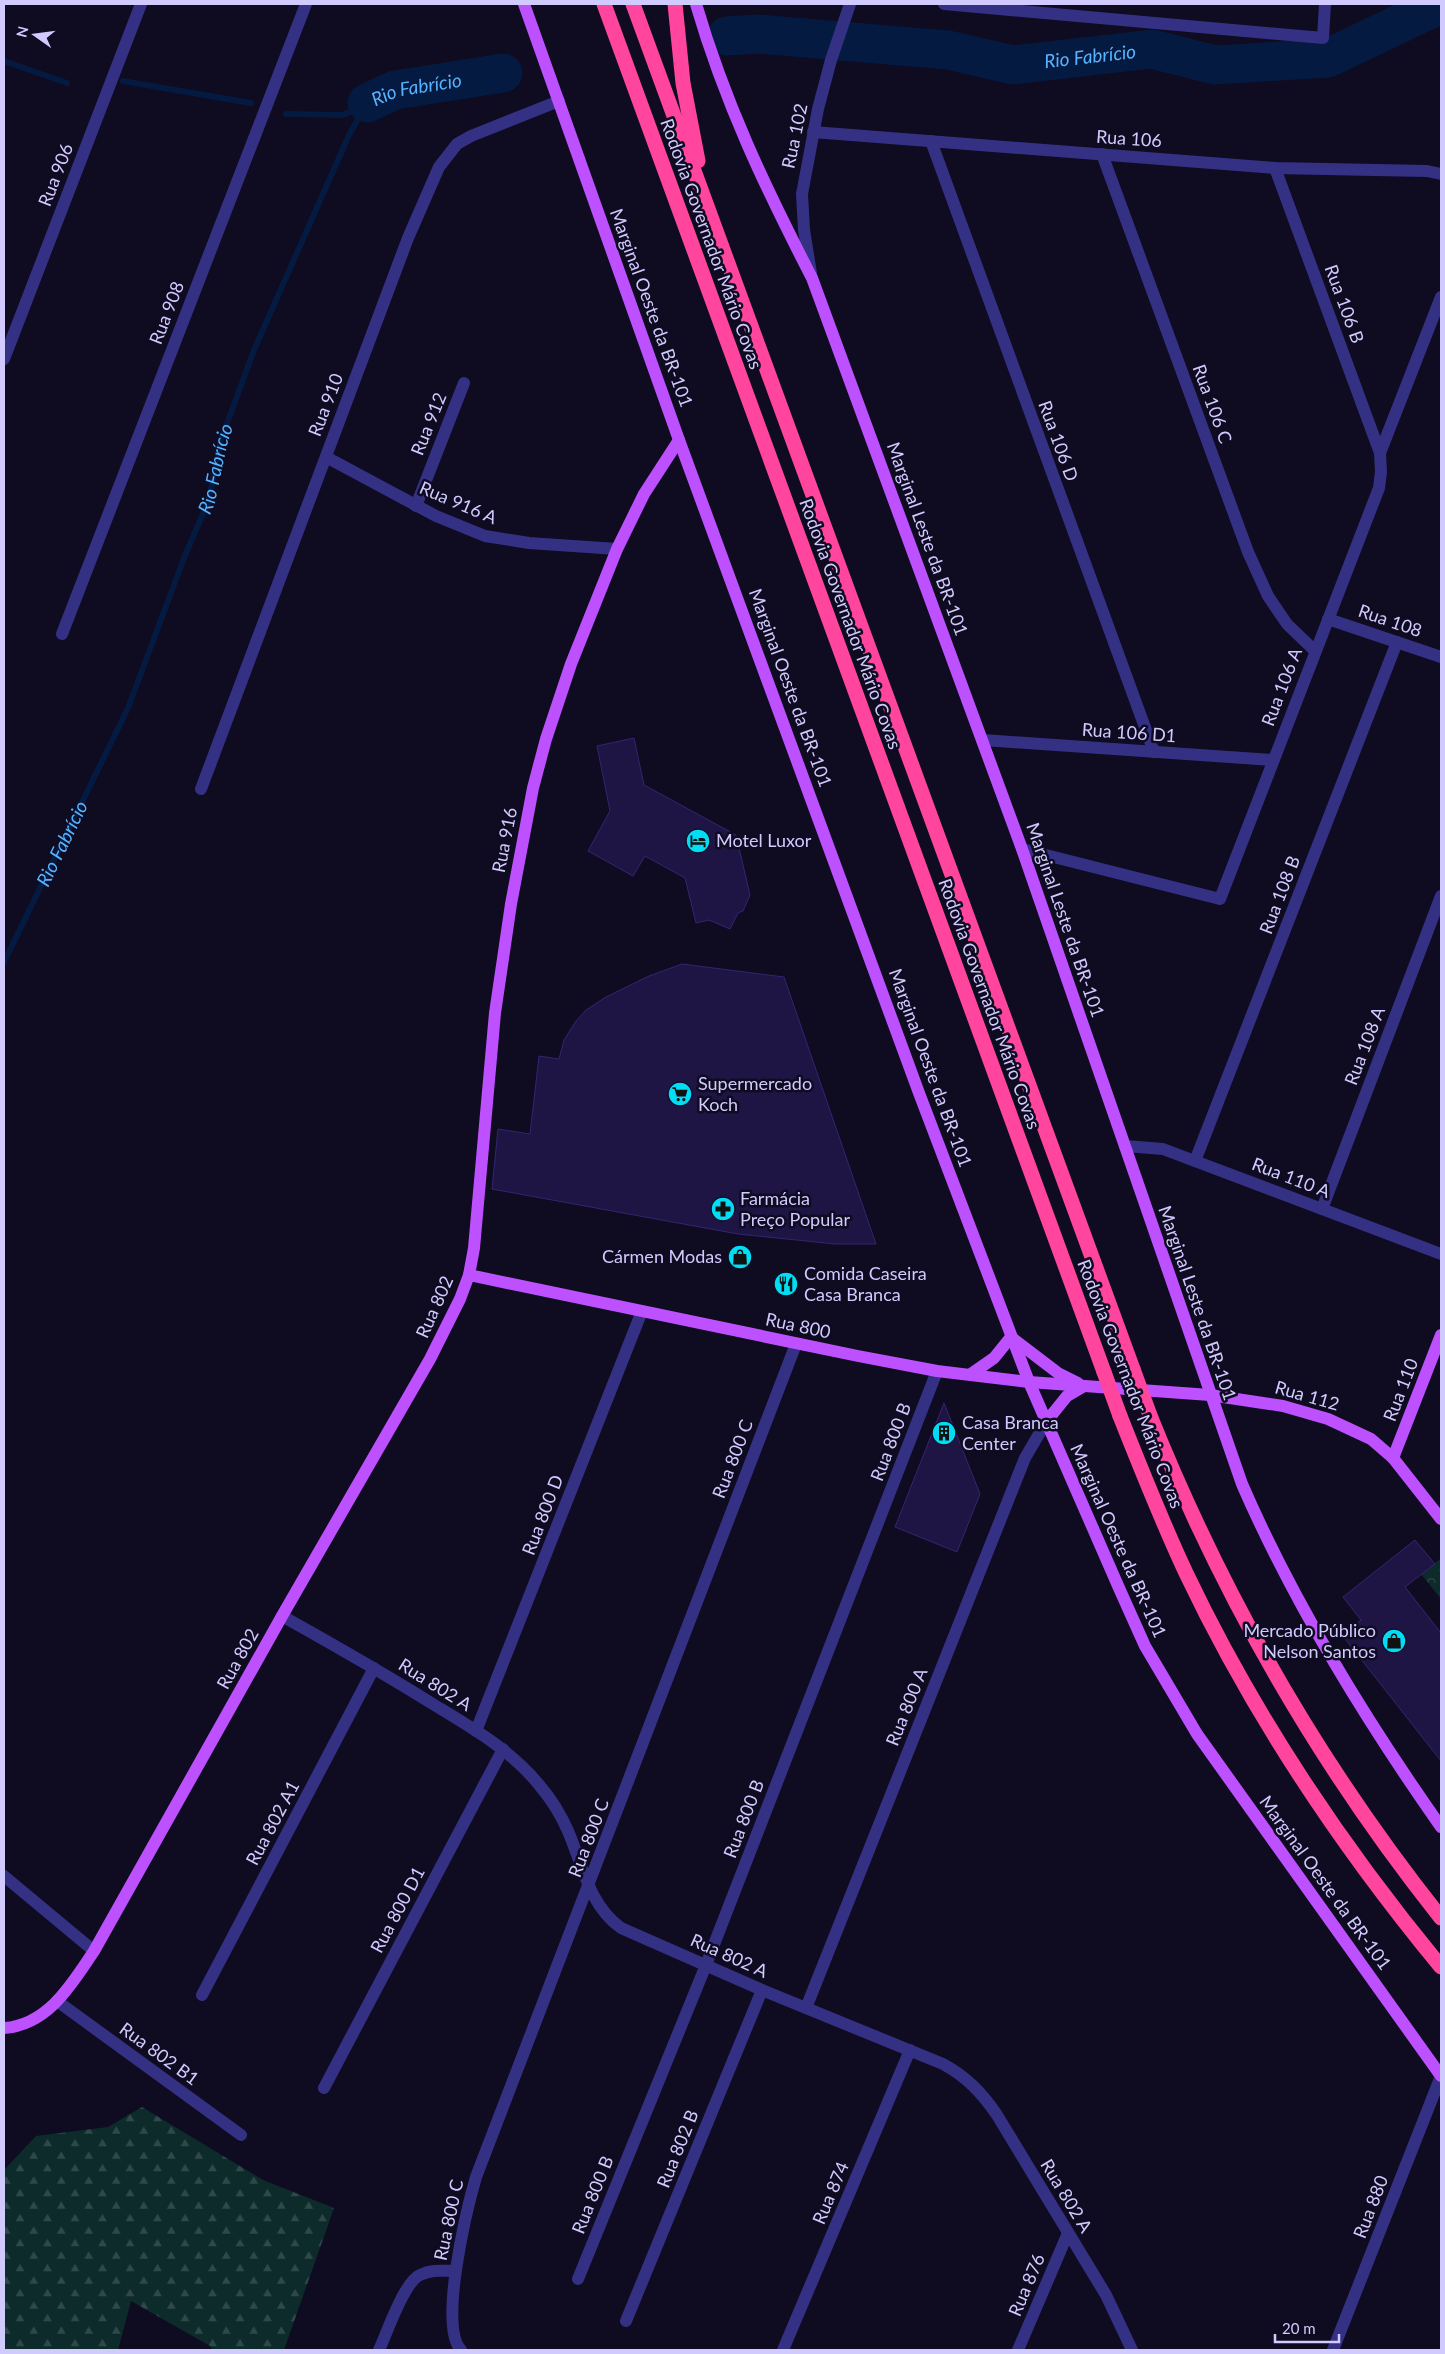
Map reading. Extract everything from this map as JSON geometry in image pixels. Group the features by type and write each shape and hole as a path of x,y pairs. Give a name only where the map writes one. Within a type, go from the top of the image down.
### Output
{"highway":[{"name":"Rodovia Governador Mário Covas","path":"604,4 1120,1416 1153,1501 1187,1574 1246,1686 1321,1806 1368,1873 1441,1967"},
{"name":"Rodovia Governador Mário Covas","path":"633,4 1151,1418 1199,1531 1255,1642 1286,1695 1366,1818 1441,1918"},
{"path":"675,4 683,83 706,206"}],"main road":[{"name":"Marginal Oeste da BR-101","path":"524,4 679,440 1028,1382 1132,1616 1175,1700 1231,1782 1441,2076"},
{"name":"Marginal Leste da BR-101","path":"696,4 741,135 812,278 983,740 1126,1146 1242,1484 1262,1532 1297,1600 1365,1713 1441,1827"},
{"name":"Rua 916","path":"469,1275 478,1216 496,1013 527,815 546,738 592,610 617,549 644,494 679,440"},
{"name":"Rua 800","path":"469,1275 796,1344 937,1371 1028,1382 1124,1390"},
{"name":"Rua 802","path":"4,2028 32,2021 57,2001 74,1982 94,1951 282,1616 422,1374 460,1299 469,1275"},
{"name":"Rua 110","path":"1393,1458 1441,1334"},
{"path":"971,1374 994,1358 1011,1337 1058,1373 1084,1386"},
{"path":"1046,1422 1067,1396 1084,1386"},
{"name":"Rua 112","path":"1124,1390 1210,1395 1260,1401 1328,1419 1348,1427 1371,1439 1393,1458 1441,1519"}],"street":[{"name":"Rua 906","path":"4,359 141,4"},
{"name":"Rua 908","path":"62,634 306,4"},
{"name":"Rua 102","path":"812,278 804,230 802,194 813,132 830,60 850,4"},
{"path":"944,4 1323,38 1325,4"},
{"name":"Rua 910","path":"200,789 408,238 439,167 457,144 471,136 559,102"},
{"name":"Rua 106","path":"813,132 1275,168 1441,174"},
{"name":"Rua 106 D","path":"930,141 1154,752"},
{"name":"Rua 106 C","path":"1102,154 1248,552 1268,596 1287,624 1315,650"},
{"name":"Rua 106 B","path":"1275,168 1380,453"},
{"name":"Rua 106 A","path":"1022,849 1220,898 1378,488 1381,472 1380,453 1441,298"},
{"name":"Rua 912","path":"416,506 464,383"},
{"name":"Rua 916 A","path":"326,457 416,506 459,527 485,536 529,543 617,549"},
{"name":"Rua 108","path":"1328,619 1441,657"},
{"name":"Rua 108 B","path":"1195,1161 1397,642"},
{"name":"Rua 106 D1","path":"983,740 1273,760"},
{"name":"Rua 108 A","path":"1322,1209 1441,896"},
{"name":"Rua 110 A","path":"1126,1146 1163,1149 1441,1254"},
{"name":"Rua 800 D","path":"476,1731 642,1311"},
{"name":"Rua 800 C","path":"461,2350 456,2345 453,2332 455,2271 476,2177 796,1344"},
{"name":"Rua 800 B","path":"578,2279 706,1965 937,1371"},
{"name":"Rua 800 A","path":"806,2008 1025,1458 1046,1422"},
{"name":"Rua 802 A","path":"282,1616 374,1668 476,1731 503,1749 523,1766 556,1808 568,1830 588,1888 610,1920 622,1928 762,1990 943,2064 976,2088 997,2115 1106,2295 1132,2350"},
{"name":"Rua 802 A1","path":"202,1995 374,1668"},
{"name":"Rua 800 D1","path":"324,2088 503,1749"},
{"path":"4,1876 94,1951"},
{"name":"Rua 802 B","path":"626,2321 762,1990"},
{"name":"Rua 802 B1","path":"57,2001 241,2135"},
{"name":"Rua 874","path":"783,2350 910,2050"},
{"name":"Rua 880","path":"1334,2350 1441,2076"},
{"name":"Rua 876","path":"1018,2350 1068,2233"},
{"path":"379,2350 407,2289 418,2275 433,2270 455,2271"}],"green space":[{"path":"1440,1559 1441,1561 1441,1599 1421,1574"},
{"path":"142,2107 263,2180 334,2208 284,2350 213,2350 210,2346 131,2301 118,2350 4,2350 4,2170 36,2136 108,2127"}],"building":[{"path":"634,738 644,785 736,835 750,895 743,911 738,913 730,929 709,920 696,923 685,878 645,856 633,876 588,851 610,811 597,746"},
{"name":"Supermercado Koch","path":"682,964 784,977 876,1244 835,1244 738,1234 492,1189 498,1129 530,1134 539,1056 559,1059 564,1040 576,1021 586,1010 606,997 649,976"},
{"path":"944,1403 980,1494 957,1552 895,1527"},
{"name":"Mercado Público Nelson Santos","path":"1415,1540 1435,1564 1405,1587 1441,1633 1441,1761 1342,1635 1361,1620 1343,1597"}],"waterway":[{"name":"Rio Fabrício","path":"727,36 758,34 948,50 1013,65 1152,49 1215,65 1328,58 1441,4"},
{"path":"4,61 67,83"},
{"name":"Rio Fabrício","path":"367,103 395,90 503,73"},
{"path":"123,81 251,103"},
{"path":"286,114 343,115 367,103"},
{"name":"Rio Fabrício","path":"4,962 128,708 184,558 208,502 221,440 254,350 349,135 367,103"}],"place":[{"name":"Motel Luxor","path":"698,841"},
{"name":"Supermercado Koch","path":"680,1094"},
{"name":"Farmácia Preço Popular","path":"723,1209"},
{"name":"Cármen Modas","path":"740,1257"},
{"name":"Comida Caseira Casa Branca","path":"786,1284"},
{"name":"Casa Branca Center","path":"944,1433"},
{"name":"Mercado Público Nelson Santos","path":"1394,1641"}]}
